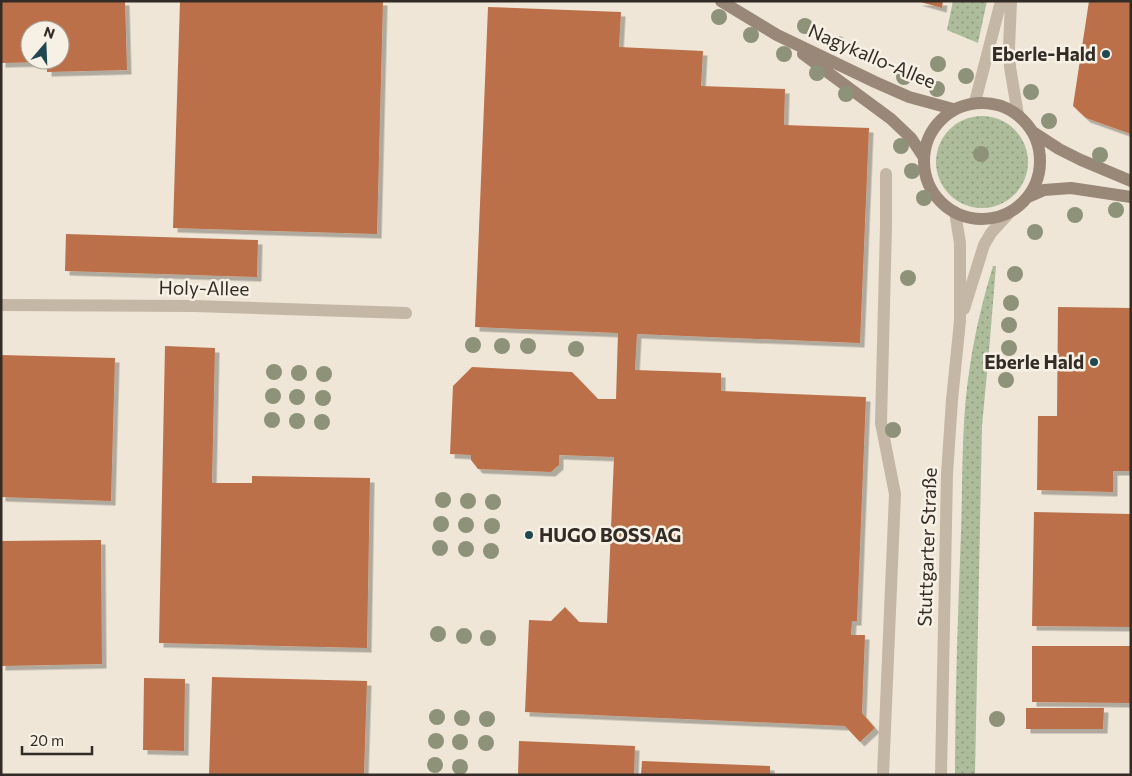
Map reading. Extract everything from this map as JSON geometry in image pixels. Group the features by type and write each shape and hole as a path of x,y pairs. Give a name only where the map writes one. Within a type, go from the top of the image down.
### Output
{"main road":[{"name":"Nagykallo-Allee","path":"721,1 777,35 891,119 911,138 923,156"},
{"name":"Nagykallo-Allee","path":"777,35 892,90 953,109"},
{"path":"975,102 998,104 1018,115 1033,132 1039,148 1040,166 1038,177 1028,197 1010,212 988,219 965,217 945,206 930,189 924,167 925,144 936,124 953,109 975,102"},
{"path":"1033,132 1059,149 1131,181"},
{"path":"1028,197 1044,190 1071,188 1131,197"}],"street":[{"path":"975,102 1001,1"},
{"path":"1011,1 1010,67 1018,115"},
{"path":"883,775 895,494 881,422 886,174"},
{"name":"Stuttgarter Straße","path":"941,775 947,474 960,321 960,243 955,212"},
{"name":"Stuttgarter Straße","path":"960,321 984,245 991,233 1010,212"},
{"name":"Holy-Allee","path":"1,305 184,306 406,313"}],"green space":[{"path":"953,1 987,1 978,43 947,30"},
{"path":"982,116 1000,120 1014,130 1024,144 1028,162 1024,180 1014,194 1000,204 982,208 964,204 950,194 940,180 936,162 940,144 950,130 964,120"},
{"path":"993,266 996,266 982,426 975,775 955,775 965,407 974,341"}],"building":[{"path":"1,1 125,1 127,70 47,72 47,70 70,70 70,20 20,20 20,63 1,63"},
{"path":"180,1 383,1 377,234 173,228"},
{"path":"917,1 943,1 942,8"},
{"name":"Eberle-Hald","path":"1089,1 1131,2 1131,134 1086,118 1073,106"},
{"path":"488,7 621,12 619,47 703,51 701,86 785,89 784,125 869,128 860,343 637,334 635,370 721,373 721,391 866,397 857,621 852,621 851,635 865,635 862,713 875,728 860,742 845,726 525,712 529,620 551,621 565,607 579,622 607,623 614,457 559,455 559,465 551,472 478,469 471,460 471,455 450,454 453,386 472,367 572,372 598,399 616,399 618,333 475,327"},
{"path":"66,234 258,240 257,277 65,271"},
{"name":"Eberle Hald","path":"1058,307 1131,308 1131,471 1113,471 1113,492 1037,490 1038,416 1057,416"},
{"path":"165,346 215,348 212,483 252,483 252,476 370,478 367,648 159,643"},
{"path":"1,355 115,358 111,501 1,497"},
{"path":"1034,512 1131,514 1131,627 1032,626"},
{"path":"101,540 102,664 1,666 1,541"},
{"path":"1032,646 1131,646 1131,703 1032,702"},
{"path":"212,677 367,681 364,775 209,775"},
{"path":"144,678 185,679 184,751 143,750"},
{"path":"1026,708 1104,708 1103,729 1026,729"},
{"path":"519,741 635,746 634,775 518,775"},
{"path":"642,761 770,766 770,775 641,775"}],"place":[{"name":"Eberle-Hald","path":"1106,54"},
{"name":"Eberle Hald","path":"1094,362"},
{"name":"HUGO BOSS AG","path":"529,535"}]}
